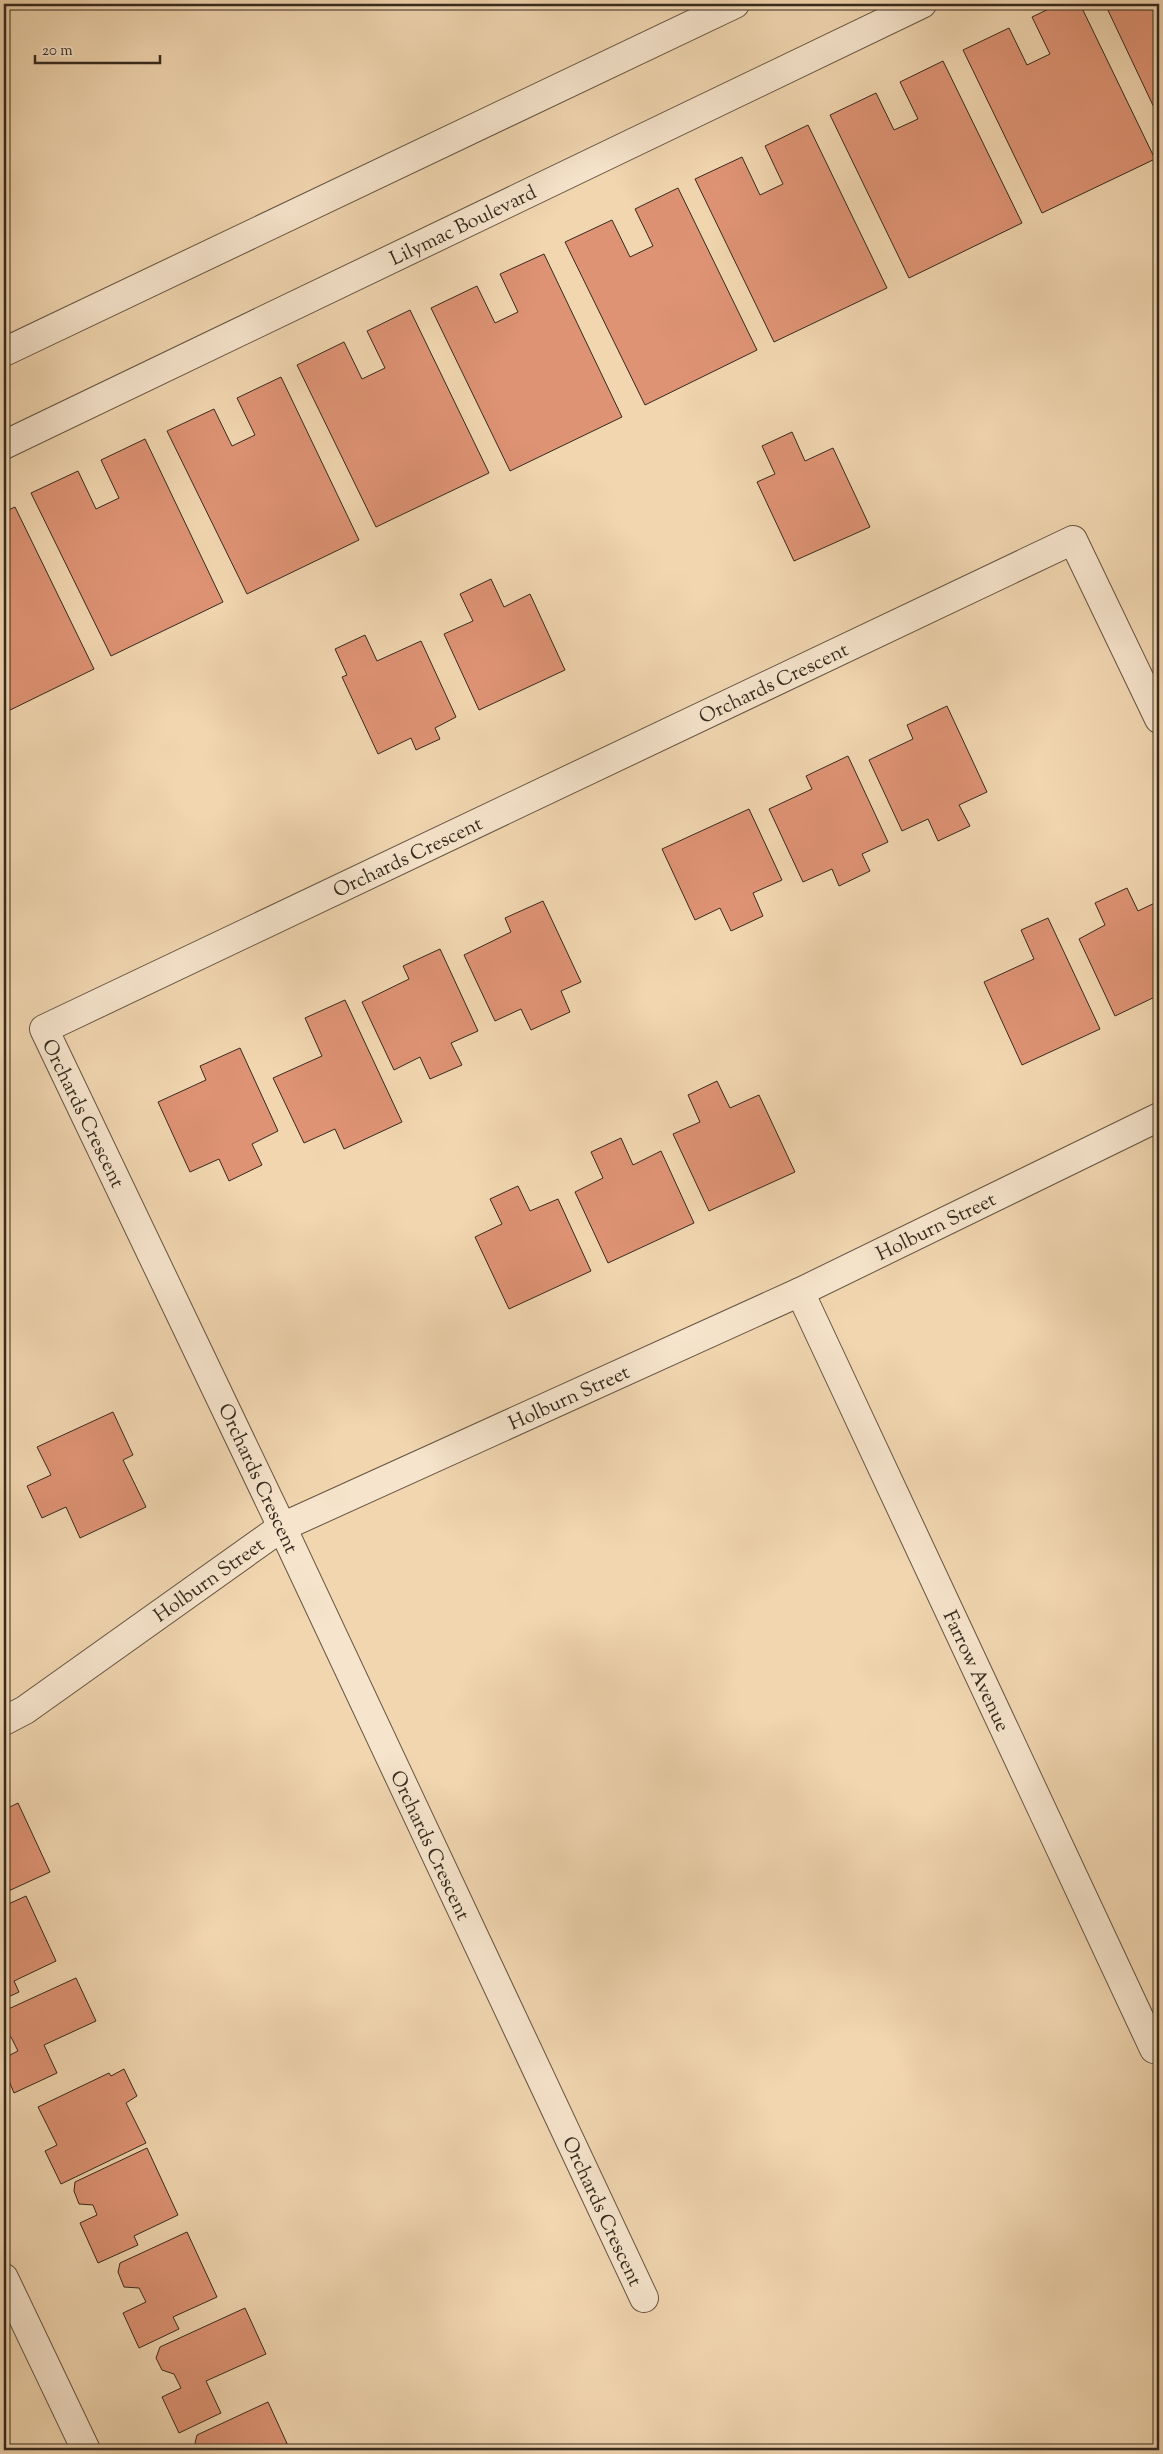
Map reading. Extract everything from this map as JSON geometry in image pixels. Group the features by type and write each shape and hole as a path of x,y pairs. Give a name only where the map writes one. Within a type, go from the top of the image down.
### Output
{"street":[{"path":"4,352 735,4"},
{"name":"Lilymac Boulevard","path":"4,444 922,4"},
{"name":"Orchards Crescent","path":"644,2298 282,1527 44,1029 1072,540 1159,719"},
{"name":"Holburn Street","path":"4,1721 25,1710 282,1527 800,1292 1159,1117"},
{"name":"Farrow Avenue","path":"800,1292 1154,2048"},
{"path":"4,2278 86,2450"}],"building":[{"path":"1059,4 1080,4 1155,159 1042,213 963,50 1009,28 1027,65 1050,54 1032,17"},
{"path":"1105,4 1159,4 1159,118"},
{"path":"943,61 1022,223 909,278 830,115 876,93 894,130 918,119 900,82"},
{"path":"808,125 887,288 774,342 695,179 742,157 760,195 783,184 765,146"},
{"path":"678,188 757,350 645,405 565,242 612,220 630,257 653,246 635,209"},
{"path":"544,254 622,417 510,471 431,308 477,286 495,323 518,312 500,274"},
{"path":"410,310 489,473 376,527 297,365 344,342 362,379 385,368 367,331"},
{"path":"281,377 359,540 247,594 167,431 214,409 232,446 255,435 237,398"},
{"path":"792,432 805,461 833,448 870,527 794,561 757,482 775,474 762,446"},
{"path":"145,439 223,602 111,656 31,493 78,471 96,509 119,498 101,460"},
{"path":"15,507 94,669 4,713 4,512"},
{"path":"491,579 504,607 530,594 565,670 479,710 444,634 473,621 460,594"},
{"path":"365,635 377,661 421,641 456,717 435,728 440,739 416,750 411,738 378,754 342,677 347,675 335,649"},
{"path":"947,706 987,792 959,805 970,826 938,841 928,819 902,831 869,760 913,739 907,725"},
{"path":"848,756 888,842 862,854 870,871 839,886 832,869 803,882 769,809 812,789 806,776"},
{"path":"749,809 782,880 753,893 763,916 731,931 720,908 695,920 662,849"},
{"path":"1127,888 1138,911 1159,901 1159,995 1115,1016 1079,939 1105,925 1095,903"},
{"path":"543,901 581,982 561,991 570,1012 531,1030 521,1009 495,1021 464,955 511,932 505,918"},
{"path":"1048,918 1100,1029 1022,1065 984,982 1034,959 1021,930"},
{"path":"440,949 478,1031 451,1043 462,1065 430,1079 420,1057 394,1070 362,1002 409,979 403,966"},
{"path":"345,1000 402,1122 344,1149 335,1129 304,1143 273,1078 322,1056 305,1018"},
{"path":"240,1048 278,1131 252,1144 262,1165 229,1181 219,1159 190,1172 158,1102 206,1080 200,1066"},
{"path":"717,1081 730,1108 759,1095 795,1172 709,1211 673,1134 700,1122 688,1095"},
{"path":"621,1138 633,1165 661,1151 694,1223 608,1263 575,1192 603,1178 591,1152"},
{"path":"518,1186 530,1211 558,1199 591,1271 509,1309 475,1237 502,1224 490,1199"},
{"path":"113,1412 133,1455 123,1460 146,1507 80,1538 66,1507 42,1518 27,1486 51,1475 37,1447"},
{"path":"18,1803 50,1872 4,1893 4,1810"},
{"path":"26,1896 56,1961 14,1981 19,1992 4,1999 4,1906"},
{"path":"76,1978 96,2021 44,2045 57,2073 14,2093 4,2069 4,2058 18,2051 11,2037 4,2035 4,2011"},
{"path":"124,2069 137,2096 126,2103 146,2143 61,2184 45,2151 57,2145 38,2107 109,2073 111,2076"},
{"path":"147,2148 178,2215 134,2236 138,2245 98,2263 80,2223 97,2215 93,2205 79,2204 74,2191 75,2182"},
{"path":"187,2232 217,2297 173,2317 179,2329 139,2348 123,2313 146,2302 139,2288 124,2287 118,2272 120,2263"},
{"path":"245,2308 266,2354 206,2381 221,2413 179,2433 162,2397 181,2388 174,2374 162,2370 156,2358 160,2347"},
{"path":"268,2402 290,2450 198,2450 195,2443 197,2435"}]}
